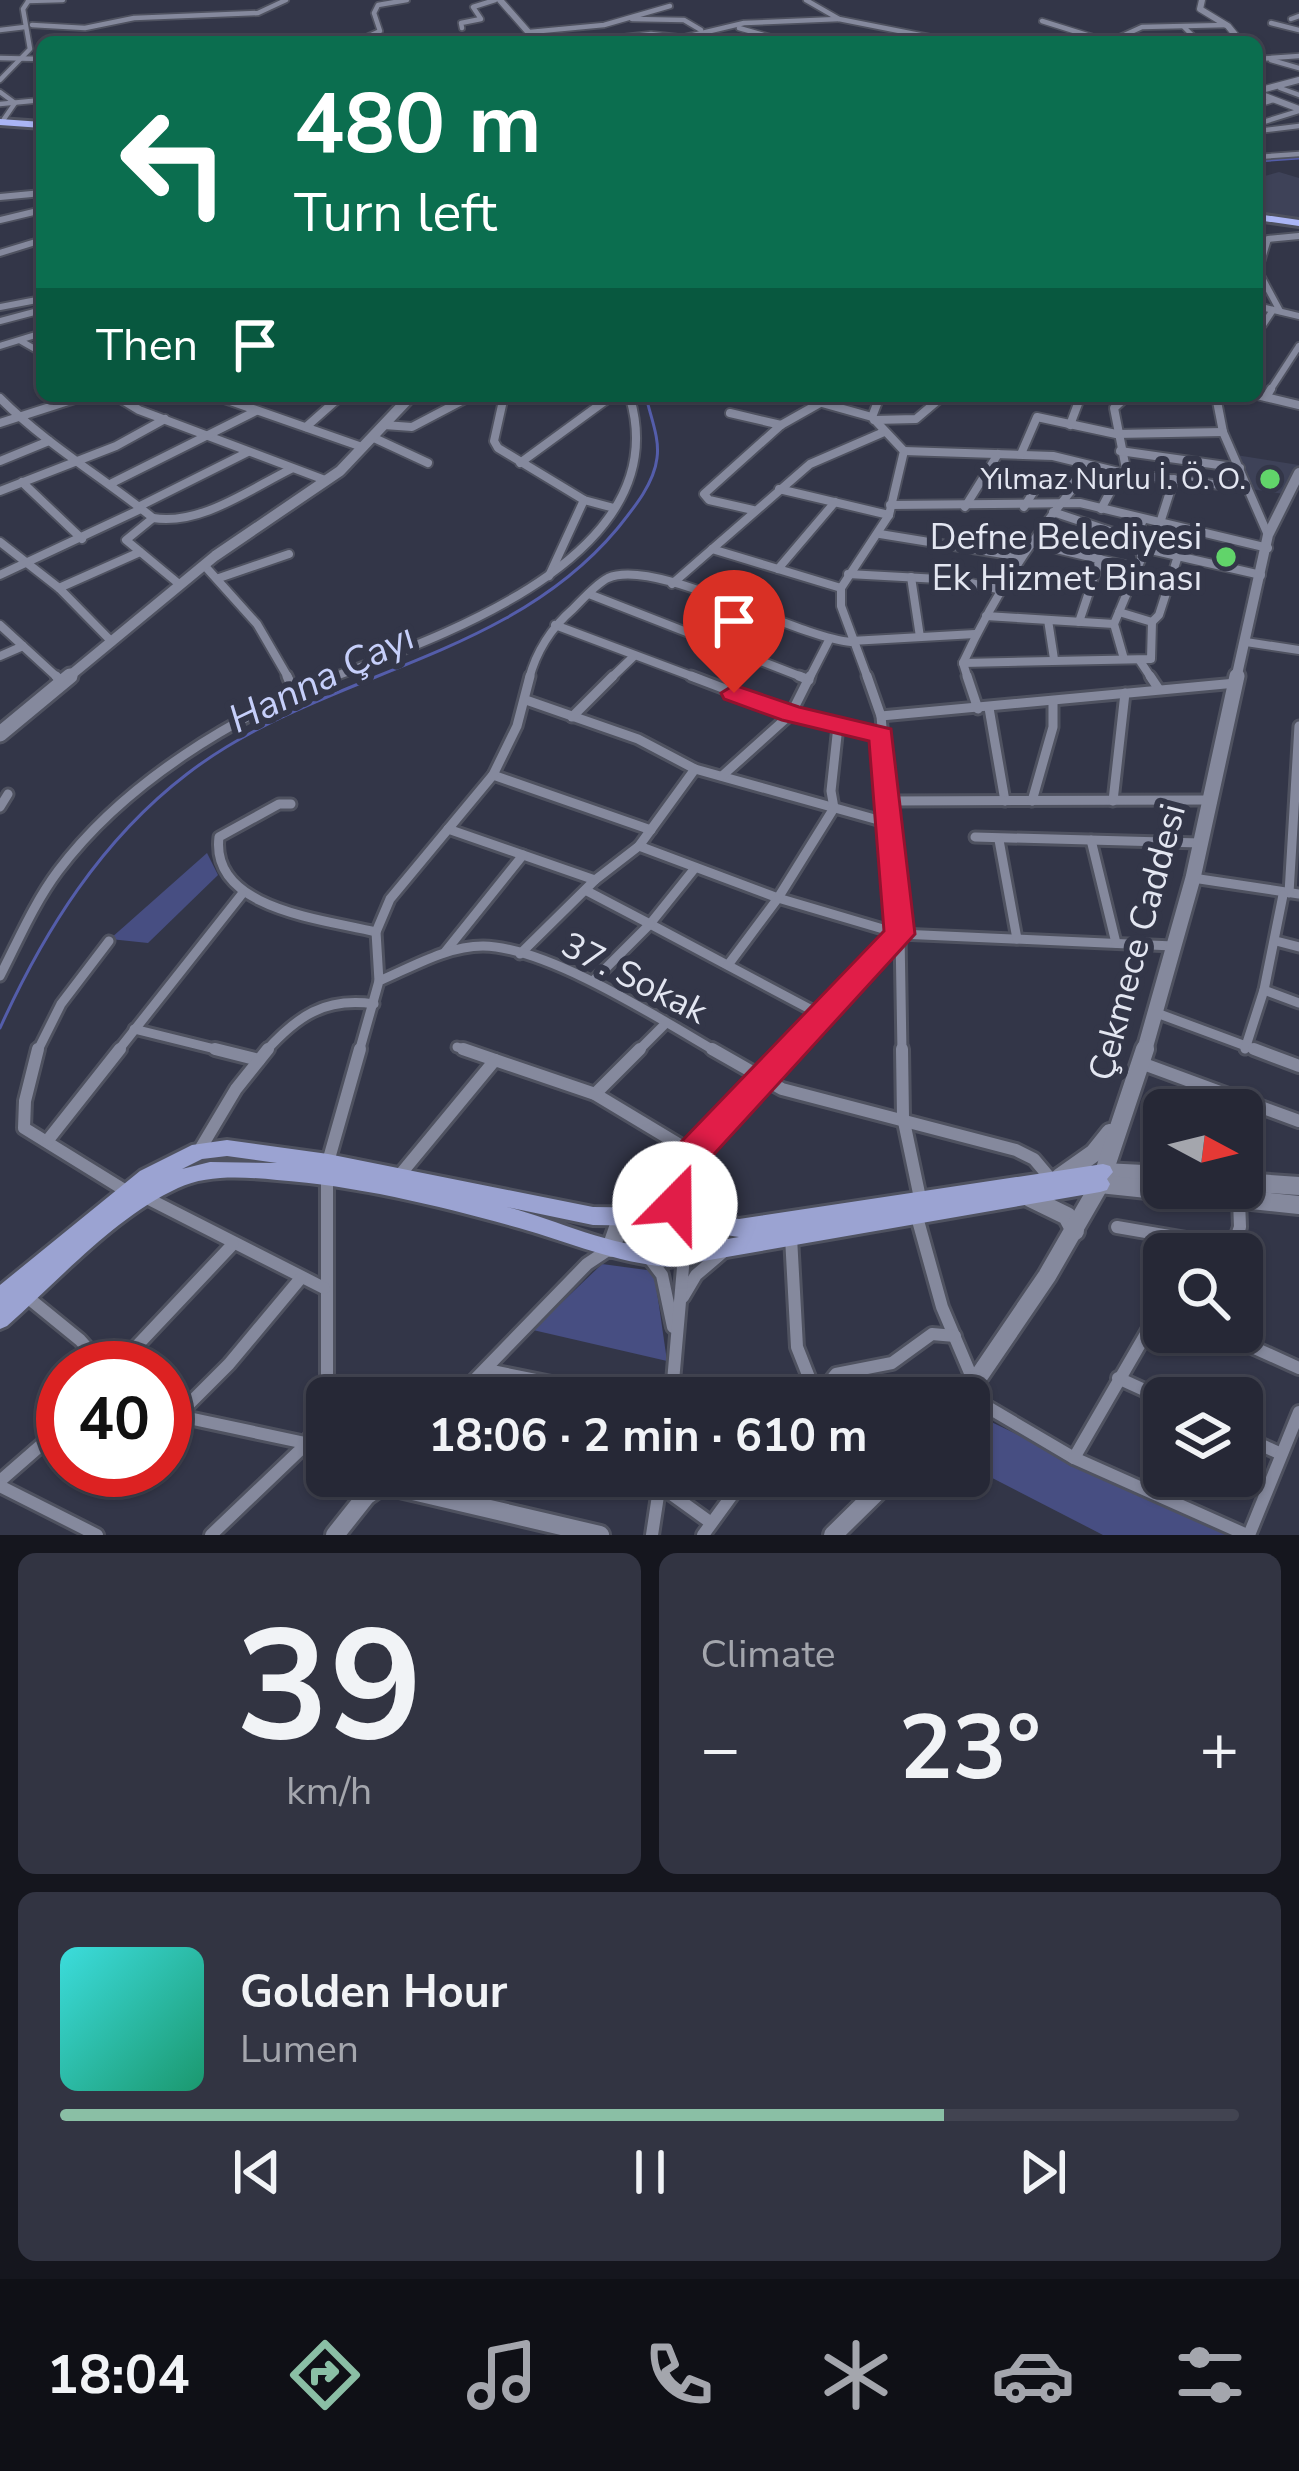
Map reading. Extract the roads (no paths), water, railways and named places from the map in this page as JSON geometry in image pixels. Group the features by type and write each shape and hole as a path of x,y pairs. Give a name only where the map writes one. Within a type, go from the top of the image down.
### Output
{"highway":[{"path":"1,120 36,123"},
{"path":"1263,221 1299,229"}],"main road":[{"path":"0,1298 199,1151 226,1148 485,1210 649,1258 791,1237 1055,1178 1101,1178"},
{"path":"0,1319 135,1194 219,1167 399,1176 565,1211 723,1227 1030,1198 1101,1178"}],"street":[{"path":"1,78 30,49 23,9 28,1 63,0"},
{"path":"0,30 258,13 286,0"},
{"path":"370,36 380,32 374,13 378,5 406,0"},
{"path":"462,28 461,23 481,19 473,7 497,0 534,36 670,6"},
{"path":"806,0 839,19 925,36"},
{"path":"1202,0 1200,9 1236,36"},
{"path":"627,18 684,20 701,30"},
{"path":"682,36 778,21 816,25 839,19"},
{"path":"1042,22 1096,36"},
{"path":"1271,23 1299,30"},
{"path":"1120,36 1142,27 1227,25"},
{"path":"734,26 768,36"},
{"path":"567,27 575,36"},
{"path":"1184,27 1193,36"},
{"path":"620,36 647,32 696,36"},
{"path":"1266,58 1299,56"},
{"path":"0,58 36,59"},
{"path":"1266,58 1299,68"},
{"path":"1263,91 1299,80"},
{"path":"1280,88 1299,95"},
{"path":"0,92 15,103"},
{"path":"1263,95 1299,110"},
{"path":"1263,103 1274,100"},
{"path":"0,104 36,101"},
{"path":"1,120 15,103"},
{"path":"1263,125 1299,110"},
{"path":"1263,128 1299,126"},
{"path":"1263,157 1299,154"},
{"path":"0,197 36,194"},
{"path":"25,195 36,203"},
{"path":"0,220 36,210"},
{"path":"1263,257 1268,239 1299,229"},
{"path":"0,254 36,242"},
{"path":"31,244 36,247"},
{"path":"1263,285 1276,311"},
{"path":"0,307 36,300"},
{"path":"1263,308 1299,316"},
{"path":"1263,325 1276,311"},
{"path":"0,321 36,312"},
{"path":"0,346 36,336"},
{"path":"21,341 36,350"},
{"path":"1263,393 1299,346"},
{"path":"1286,364 1299,368"},
{"path":"1263,396 1299,405"},
{"path":"0,398 49,441 164,523 184,519 291,469"},
{"path":"0,423 65,402"},
{"path":"129,402 325,481"},
{"path":"232,402 428,463"},
{"path":"307,428 335,402"},
{"path":"0,734 179,584 325,481 404,402"},
{"path":"384,425 412,427 460,402"},
{"path":"503,402 494,441 520,463 584,500 614,508"},
{"path":"520,463 604,402"},
{"path":"0,976 58,870 123,807 230,726 513,602 581,549 634,476 638,456 631,402"},
{"path":"817,402 873,418 916,419 936,402"},
{"path":"873,418 878,402"},
{"path":"1070,424 1079,402"},
{"path":"1101,509 1124,473 1114,407 1119,402"},
{"path":"1217,402 1223,432 1268,541"},
{"path":"753,510 709,500 704,494 781,425 820,403"},
{"path":"112,483 256,411"},
{"path":"730,413 781,425"},
{"path":"1021,454 1037,417 1116,434 1223,432"},
{"path":"873,418 904,452 1021,454 1247,488"},
{"path":"0,491 165,419"},
{"path":"671,584 810,464 884,432"},
{"path":"0,461 49,441"},
{"path":"1120,451 1240,468"},
{"path":"0,574 82,539 248,452"},
{"path":"904,452 880,534 848,574 841,588 841,606 881,716 899,934 903,1117 919,1207 965,1377"},
{"path":"965,507 998,454"},
{"path":"1160,458 1174,479"},
{"path":"1005,801 984,708 963,663 1021,557 1091,467"},
{"name":"Çekmece Caddesi","path":"979,1377 1075,1231 1101,1178 1141,1063 1193,878 1268,541 1292,499 1299,473"},
{"path":"1024,507 1042,478 1079,481"},
{"path":"1160,523 1174,479"},
{"path":"22,482 82,539"},
{"path":"779,489 889,510 1101,509 1268,541"},
{"path":"549,577 584,500"},
{"path":"778,569 836,502"},
{"path":"1056,508 1136,543 1262,575"},
{"path":"153,518 127,534 126,540 179,584"},
{"path":"1124,659 1114,624 1142,556 1136,543 1143,520"},
{"path":"880,534 1021,557"},
{"path":"0,542 59,588 112,642"},
{"path":"1031,543 1138,568"},
{"path":"712,549 841,588"},
{"path":"59,588 140,552"},
{"path":"219,578 289,554"},
{"path":"963,663 1151,659 1152,622 1159,615 1178,556"},
{"path":"1079,622 1100,560"},
{"path":"204,565 280,659 295,694"},
{"path":"848,574 1002,590"},
{"path":"324,1377 327,1170 379,981 376,932 403,880 493,775 526,700 532,667 555,625 606,579 622,575 671,584 829,640 975,634"},
{"path":"911,577 920,637"},
{"path":"590,594 808,680"},
{"path":"1119,612 1152,622"},
{"path":"986,616 1114,624"},
{"path":"1048,620 1054,658"},
{"path":"0,625 62,681"},
{"path":"555,625 791,714 881,735"},
{"path":"722,776 791,714 829,640"},
{"path":"1246,642 1299,650"},
{"path":"0,656 23,646"},
{"path":"572,717 634,656"},
{"path":"1140,661 1158,688"},
{"path":"881,716 1236,682"},
{"path":"1113,801 1125,692"},
{"path":"526,700 638,740 695,769 889,823"},
{"path":"1032,801 1053,727 1053,700"},
{"path":"728,965 835,808 831,791 838,726"},
{"path":"1245,1049 1290,894 1299,726"},
{"path":"520,954 639,846 695,769"},
{"path":"493,775 651,830"},
{"path":"0,807 8,794"},
{"path":"888,801 1210,800"},
{"path":"291,804 279,804 219,837 217,844 242,894 263,904 376,932"},
{"path":"448,829 523,855 591,886 650,924 823,1016"},
{"path":"975,837 1200,843"},
{"path":"1000,840 1017,939"},
{"path":"1091,840 1116,944"},
{"path":"639,846 778,898 899,934 1173,946"},
{"path":"445,952 523,855"},
{"path":"593,981 650,924 695,868"},
{"path":"1193,878 1290,894"},
{"path":"48,1140 242,894"},
{"path":"480,1377 587,1264 611,1247 619,1225 763,1082 899,934"},
{"path":"109,940 45,1030 27,1086 24,1128 135,1194 324,1288"},
{"path":"1276,941 1299,947"},
{"name":"37. Sokak","path":"379,981 445,952 482,946 520,954 593,981 763,1082 1016,1150 1055,1178"},
{"path":"1264,990 1299,1004"},
{"path":"199,1151 231,1093 315,1008 339,1000 374,1004"},
{"path":"1154,1012 1299,1066"},
{"path":"595,1094 666,1023"},
{"path":"134,1029 259,1060"},
{"path":"457,1047 595,1094 690,1157"},
{"path":"399,1176 495,1060"},
{"path":"1141,1063 1299,1121"},
{"path":"1055,1178 1094,1153 1121,1119"},
{"path":"673,1377 684,1256 692,1236 674,1193 690,1157"},
{"path":"690,1157 691,1193 699,1208 723,1227"},
{"path":"1101,1178 1143,1176"},
{"path":"1101,1178 1143,1182"},
{"path":"1263,1189 1299,1186"},
{"path":"1263,1196 1299,1205"},
{"path":"1030,1198 1066,1216 1075,1231"},
{"path":"1117,1227 1233,1247 1240,1209"},
{"path":"791,1237 797,1347 810,1377"},
{"path":"141,1341 233,1244"},
{"path":"680,1301 696,1275 734,1247"},
{"path":"649,1258 662,1275 675,1332"},
{"path":"192,1396 229,1364 300,1279"},
{"path":"26,1296 81,1341"},
{"path":"833,1377 892,1363 932,1334 955,1336"},
{"path":"1074,1458 1143,1340"},
{"path":"1263,1352 1299,1368"},
{"path":"487,1370 521,1377"},
{"path":"1118,1378 1143,1389"},
{"path":"990,1406 1074,1458 1248,1535 1299,1412"},
{"path":"192,1418 306,1444"},
{"path":"1263,1446 1281,1454"},
{"path":"36,1451 0,1484 69,1530 97,1535"},
{"path":"211,1535 238,1502 306,1456"},
{"path":"335,1535 366,1497"},
{"path":"451,1497 600,1535"},
{"path":"652,1535 658,1497"},
{"path":"675,1497 706,1529 730,1497"},
{"path":"836,1533 872,1497"}],"waterway":[{"path":"1263,161 1299,158"},
{"name":"Hanna Çayı","path":"0,1028 78,889 128,828 187,774 239,739 295,711 467,638 572,574 617,529 652,477 657,443 647,402"}],"place":[{"name":"Yılmaz Nurlu İ. Ö. O.","path":"1270,479"},
{"name":"Defne Belediyesi Ek Hizmet Binası","path":"1226,557"}]}
